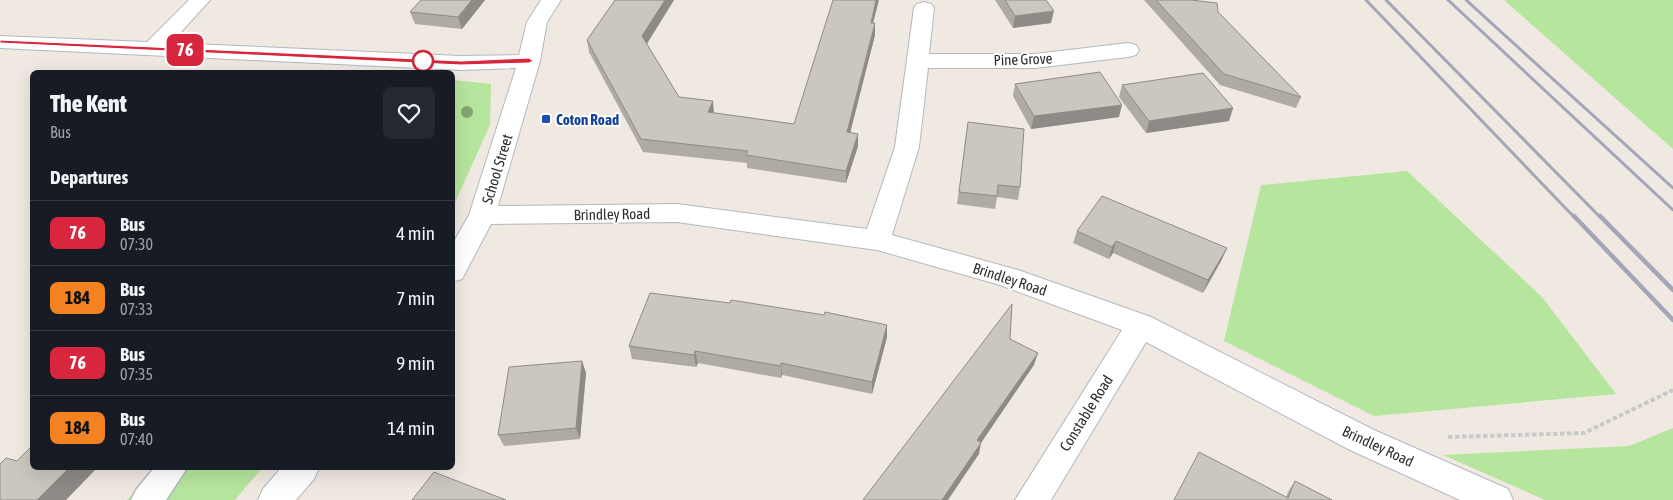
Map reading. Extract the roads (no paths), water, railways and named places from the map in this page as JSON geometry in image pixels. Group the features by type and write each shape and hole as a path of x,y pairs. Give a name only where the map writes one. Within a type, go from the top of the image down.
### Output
{"street":[{"path":"154,48 200,0"},
{"name":"School Street","path":"455,266 482,216 529,61 537,22 550,0"},
{"path":"877,240 907,147 924,8"},
{"path":"0,42 461,63 529,61"},
{"name":"Pine Grove","path":"918,60 1035,61 1128,50"},
{"name":"Brindley Road","path":"482,216 677,213 877,240 1008,277 1141,325 1362,440 1496,500"},
{"name":"Constable Road","path":"1032,500 1141,325"},
{"path":"275,500 300,470"}],"lane":[{"path":"147,500 170,470"}],"railway":[{"path":"1366,0 1575,218"},
{"path":"1386,0 1601,218"},
{"path":"1448,0 1673,210"},
{"path":"1466,0 1673,188"},
{"path":"1574,216 1673,320"},
{"path":"1600,216 1673,290"}],"place":[{"name":"Coton Road","path":"546,119"}]}
